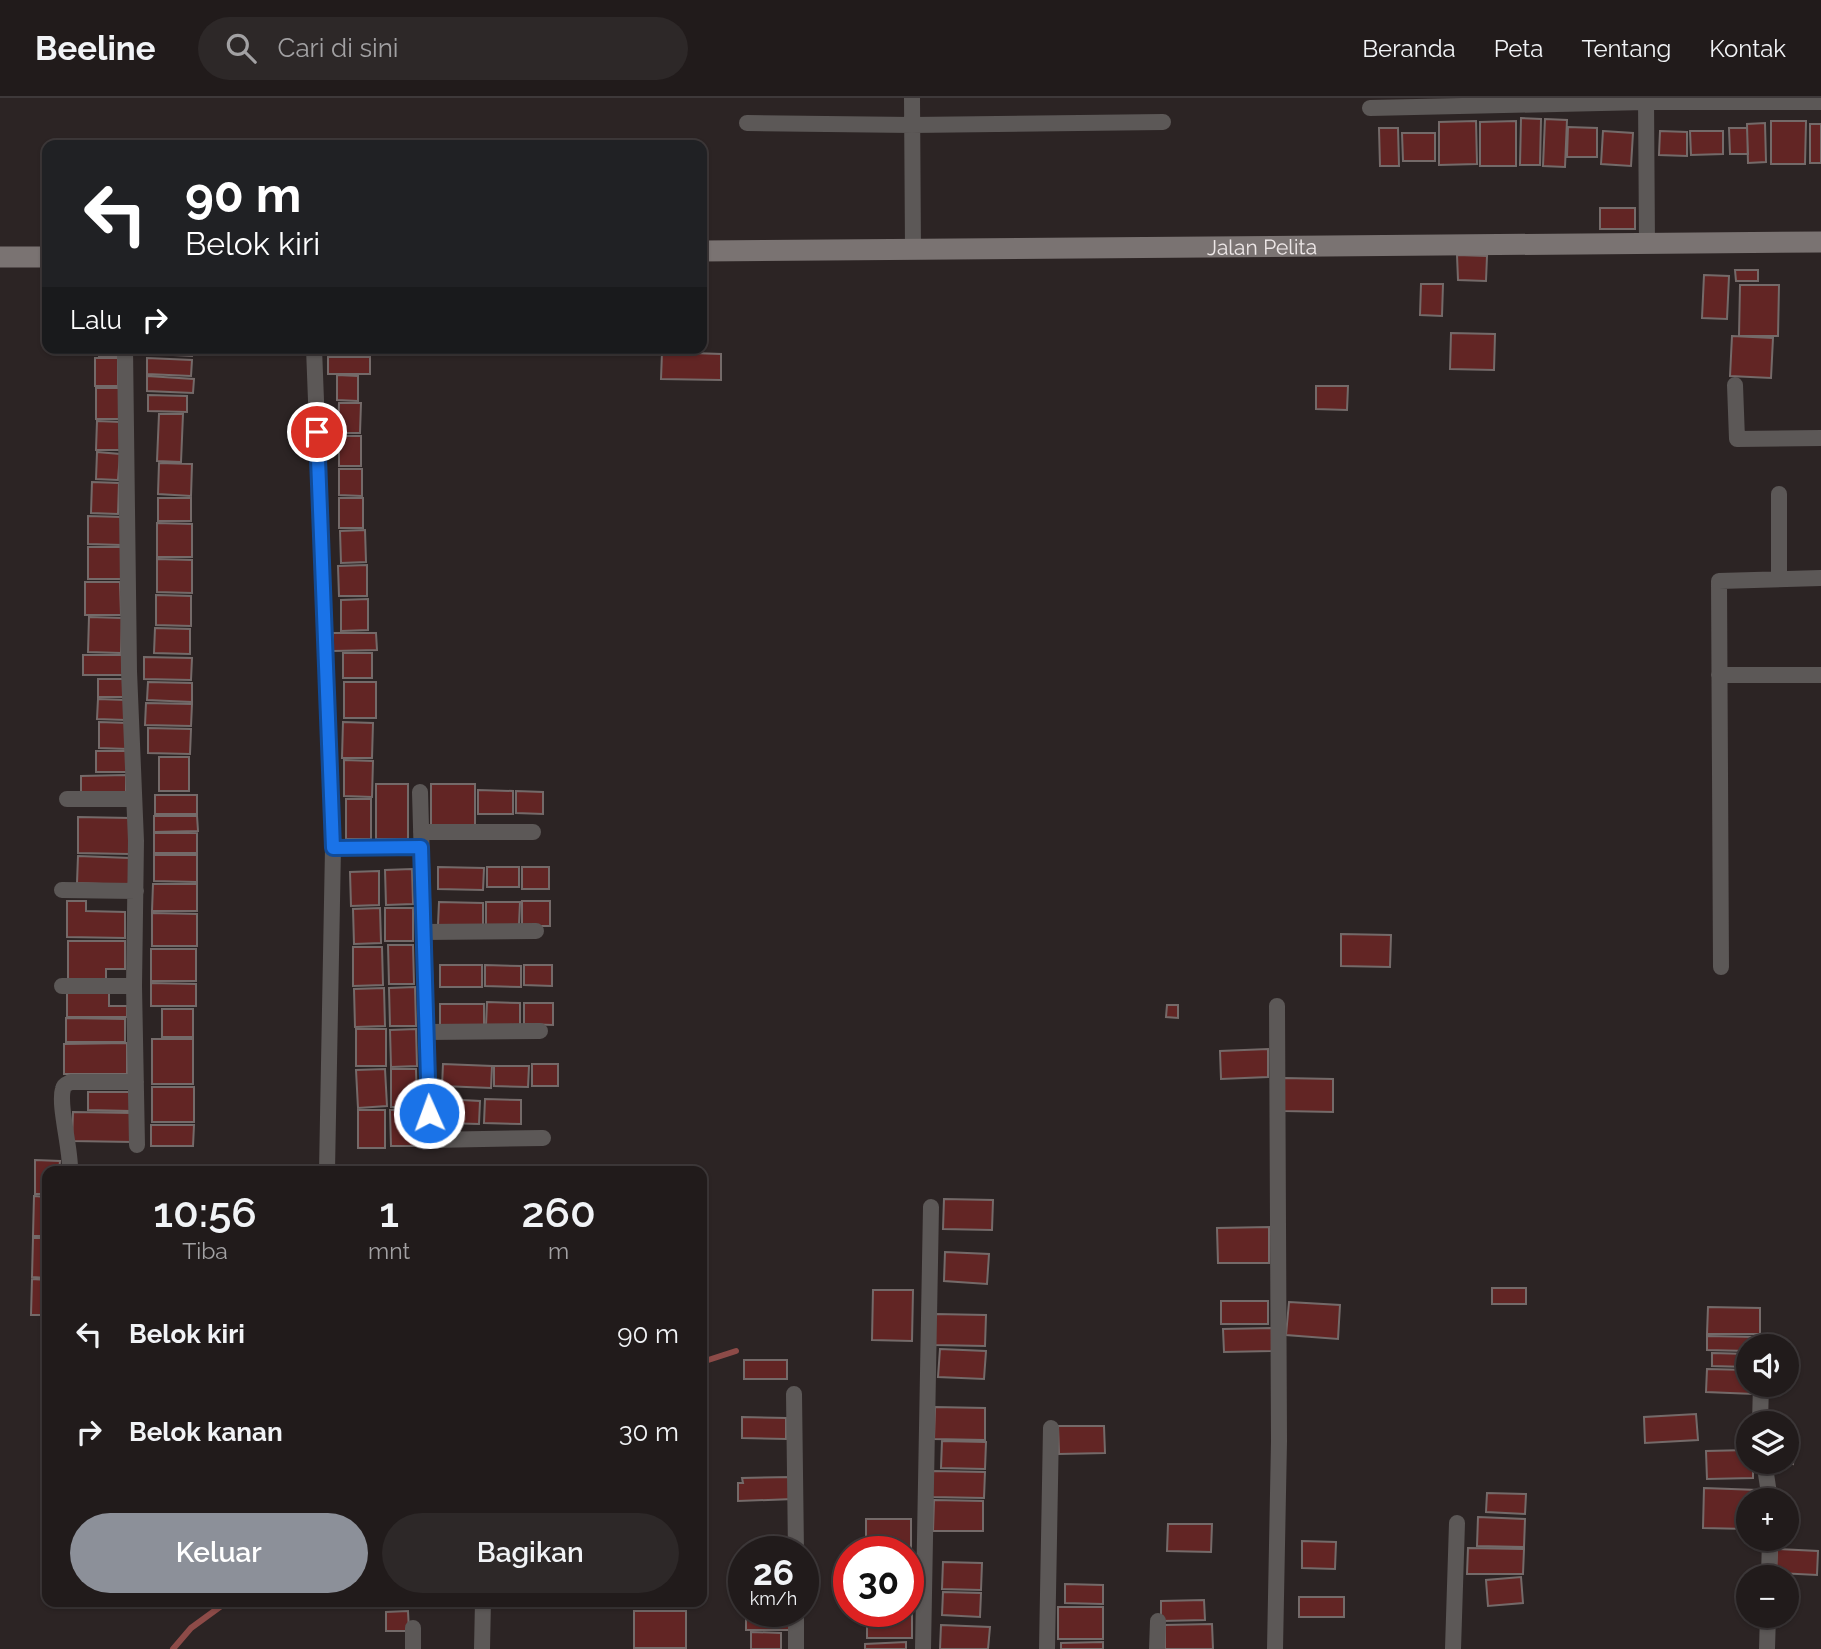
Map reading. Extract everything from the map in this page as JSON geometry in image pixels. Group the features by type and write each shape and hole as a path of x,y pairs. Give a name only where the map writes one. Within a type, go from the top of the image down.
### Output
{"street":[{"path":"912,98 913,250"},
{"path":"1646,100 1647,243"},
{"path":"1370,108 1646,100 1821,102"},
{"path":"747,123 912,125 1163,122"},
{"name":"Jalan Pelita","path":"707,251 1821,242"},
{"path":"0,257 42,257"},
{"path":"125,354 129,671 136,891 134,985 137,1145"},
{"path":"314,354 333,848 327,1166"},
{"path":"1735,385 1737,439 1821,438"},
{"path":"1779,494 1779,579"},
{"path":"1720,967 1719,581 1821,578"},
{"path":"1719,674 1821,675"},
{"path":"420,792 430,1140 543,1138"},
{"path":"67,799 134,799"},
{"path":"333,848 533,832"},
{"path":"62,890 136,891"},
{"path":"424,932 536,931"},
{"path":"62,986 134,985"},
{"path":"1275,1649 1279,1441 1277,1006"},
{"path":"427,1032 540,1031"},
{"path":"70,1166 62,1090 66,1084 136,1082"},
{"path":"923,1649 931,1207"},
{"path":"794,1394 796,1536"},
{"path":"1047,1649 1051,1428"},
{"path":"1453,1649 1457,1522"},
{"path":"482,1649 483,1607"},
{"path":"1157,1649 1158,1621"},
{"path":"796,1627 796,1649"},
{"path":"412,1628 412,1649"},
{"path":"1767,1649 1768,1628"}],"building":[{"path":"1521,118 1541,119 1540,165 1520,165"},
{"path":"1545,119 1567,120 1565,167 1543,166"},
{"path":"1476,121 1477,164 1439,165 1439,122"},
{"path":"1516,121 1516,166 1480,166 1480,122"},
{"path":"1771,121 1806,121 1805,164 1771,164"},
{"path":"1765,123 1766,162 1748,163 1747,124"},
{"path":"1810,124 1821,124 1821,163 1810,163"},
{"path":"1568,127 1597,128 1597,157 1567,157"},
{"path":"1379,128 1398,128 1399,166 1380,166"},
{"path":"1729,128 1747,128 1748,154 1730,154"},
{"path":"1603,131 1633,133 1631,166 1601,164"},
{"path":"1660,131 1687,132 1687,156 1659,155"},
{"path":"1690,131 1723,131 1723,154 1691,155"},
{"path":"1402,133 1435,133 1435,161 1403,161"},
{"path":"1600,208 1635,208 1635,229 1600,229"},
{"path":"1457,255 1487,256 1486,281 1458,280"},
{"path":"1735,270 1758,270 1758,281 1736,281"},
{"path":"1704,275 1729,276 1727,319 1702,318"},
{"path":"1421,284 1443,284 1442,316 1420,315"},
{"path":"1740,285 1779,285 1778,336 1739,336"},
{"path":"1451,333 1495,334 1494,370 1450,369"},
{"path":"1732,336 1773,338 1771,378 1730,376"},
{"path":"99,354 118,354 118,356"},
{"path":"154,354 192,354 192,356"},
{"path":"325,354 371,354 371,355"},
{"path":"662,354 721,354 721,380 661,379"},
{"path":"328,357 370,357 370,374 328,374"},
{"path":"95,358 118,358 118,386 95,386"},
{"path":"147,358 192,360 191,376 147,374"},
{"path":"337,375 358,376 358,401 337,400"},
{"path":"147,376 194,379 193,393 147,391"},
{"path":"1316,386 1348,386 1347,410 1316,409"},
{"path":"96,388 121,388 121,419 96,419"},
{"path":"148,395 187,396 187,412 148,411"},
{"path":"339,403 361,403 360,433 338,433"},
{"path":"159,414 183,414 181,462 157,461"},
{"path":"97,421 121,422 121,450 96,450"},
{"path":"339,436 361,436 361,466 339,466"},
{"path":"97,452 120,454 118,480 96,479"},
{"path":"159,463 192,464 191,496 158,494"},
{"path":"339,469 362,469 362,496 339,495"},
{"path":"92,482 119,483 118,514 91,513"},
{"path":"158,498 191,498 191,521 158,521"},
{"path":"339,498 363,498 363,528 339,528"},
{"path":"88,516 122,517 122,545 88,544"},
{"path":"157,523 192,524 192,557 157,557"},
{"path":"365,530 366,562 341,563 340,531"},
{"path":"88,547 122,547 122,579 88,579"},
{"path":"157,559 192,560 192,593 157,592"},
{"path":"367,565 367,596 339,596 338,566"},
{"path":"85,582 120,582 121,615 85,615"},
{"path":"156,595 191,596 191,626 156,625"},
{"path":"368,599 368,630 341,631 341,600"},
{"path":"89,617 122,618 121,653 88,652"},
{"path":"155,628 190,629 190,654 154,653"},
{"path":"333,633 376,633 377,650 333,651"},
{"path":"343,653 372,653 372,678 343,678"},
{"path":"83,655 124,655 124,675 83,675"},
{"path":"144,657 192,658 191,680 144,679"},
{"path":"98,679 125,679 125,697 98,697"},
{"path":"148,682 192,683 192,702 147,700"},
{"path":"344,682 376,682 376,718 344,718"},
{"path":"98,699 126,700 126,720 97,719"},
{"path":"146,703 192,704 191,726 145,725"},
{"path":"99,722 128,723 128,749 99,748"},
{"path":"343,722 373,723 372,758 342,758"},
{"path":"148,728 191,729 190,754 148,753"},
{"path":"96,751 128,751 128,772 96,772"},
{"path":"159,757 189,757 189,791 159,791"},
{"path":"344,760 373,761 372,797 344,796"},
{"path":"126,775 126,796 81,796 81,776"},
{"path":"376,784 408,784 408,839 376,839"},
{"path":"431,784 475,784 475,825 431,825"},
{"path":"478,790 513,791 513,814 478,814"},
{"path":"516,791 543,792 543,814 516,813"},
{"path":"155,795 197,795 197,814 155,814"},
{"path":"346,799 371,799 371,839 346,839"},
{"path":"154,816 197,816 198,831 154,832"},
{"path":"78,817 130,818 129,854 78,853"},
{"path":"154,833 197,833 197,853 154,853"},
{"path":"154,855 197,855 197,882 154,881"},
{"path":"78,856 130,858 129,885 77,883"},
{"path":"438,867 484,868 483,890 438,889"},
{"path":"487,867 519,867 519,887 487,887"},
{"path":"522,867 549,867 549,889 522,889"},
{"path":"412,869 413,904 386,905 385,870"},
{"path":"379,871 379,905 351,906 350,872"},
{"path":"153,884 197,884 197,911 152,911"},
{"path":"67,901 86,901 86,911 125,912 125,938 67,937"},
{"path":"522,901 550,901 550,926 522,926"},
{"path":"439,902 483,903 483,926 438,925"},
{"path":"486,902 520,902 519,925 486,925"},
{"path":"380,908 381,943 354,944 353,909"},
{"path":"385,908 413,908 413,941 385,941"},
{"path":"152,913 197,914 197,946 152,946"},
{"path":"1341,934 1391,935 1390,967 1341,966"},
{"path":"68,941 125,941 125,969 106,969 106,979 68,979"},
{"path":"388,945 413,945 414,984 389,984"},
{"path":"353,947 382,947 383,985 353,986"},
{"path":"151,949 196,949 196,981 151,981"},
{"path":"440,965 482,965 482,987 440,987"},
{"path":"485,965 521,966 521,987 485,986"},
{"path":"524,965 552,965 552,986 524,985"},
{"path":"151,983 196,984 196,1006 151,1006"},
{"path":"415,987 416,1026 390,1026 389,988"},
{"path":"384,988 385,1026 355,1027 354,989"},
{"path":"67,991 109,991 109,1006 127,1006 127,1017 67,1017"},
{"path":"487,1002 520,1003 520,1026 486,1026"},
{"path":"524,1003 553,1003 553,1025 524,1024"},
{"path":"440,1004 484,1004 484,1027 440,1027"},
{"path":"1167,1005 1178,1005 1178,1018 1166,1017"},
{"path":"162,1009 193,1009 193,1037 162,1037"},
{"path":"66,1018 125,1019 125,1042 66,1042"},
{"path":"356,1029 386,1029 386,1066 356,1066"},
{"path":"416,1029 417,1066 391,1067 390,1030"},
{"path":"152,1039 193,1039 193,1084 152,1084"},
{"path":"127,1043 127,1074 64,1074 64,1044"},
{"path":"1268,1049 1268,1077 1221,1079 1220,1051"},
{"path":"443,1064 492,1066 491,1088 442,1086"},
{"path":"532,1064 558,1064 558,1086 532,1086"},
{"path":"494,1066 529,1066 528,1087 494,1086"},
{"path":"385,1069 387,1106 358,1108 356,1070"},
{"path":"391,1069 416,1069 417,1107 391,1107"},
{"path":"1284,1078 1333,1079 1333,1112 1284,1111"},
{"path":"152,1087 194,1087 194,1122 152,1122"},
{"path":"88,1092 131,1092 131,1111 88,1110"},
{"path":"444,1099 480,1101 479,1124 443,1123"},
{"path":"485,1099 521,1100 521,1124 484,1123"},
{"path":"417,1109 418,1146 391,1146 390,1110"},
{"path":"358,1110 385,1110 385,1148 358,1148"},
{"path":"73,1112 132,1113 132,1142 72,1141"},
{"path":"151,1125 194,1125 193,1146 151,1146"},
{"path":"35,1160 60,1161 60,1166 42,1166 42,1194 35,1194"},
{"path":"34,1196 42,1197 42,1236 33,1236"},
{"path":"944,1199 993,1200 992,1230 943,1229"},
{"path":"1269,1227 1269,1263 1218,1263 1217,1228"},
{"path":"33,1238 42,1238 42,1278 32,1277"},
{"path":"945,1252 989,1254 987,1284 944,1281"},
{"path":"32,1279 42,1280 42,1315 31,1315"},
{"path":"1492,1288 1526,1288 1526,1304 1492,1304"},
{"path":"873,1290 913,1290 912,1341 872,1340"},
{"path":"1221,1301 1268,1301 1268,1324 1221,1324"},
{"path":"1289,1302 1340,1305 1338,1339 1286,1335"},
{"path":"1708,1307 1760,1308 1760,1334 1707,1334"},
{"path":"935,1314 986,1315 985,1346 934,1345"},
{"path":"1272,1328 1272,1351 1224,1352 1223,1329"},
{"path":"1707,1336 1736,1337 1736,1351 1707,1350"},
{"path":"940,1349 986,1351 984,1379 938,1377"},
{"path":"1712,1353 1736,1354 1736,1367 1712,1366"},
{"path":"744,1360 787,1360 787,1379 744,1379"},
{"path":"1707,1369 1736,1370 1736,1393 1706,1392"},
{"path":"935,1407 985,1408 985,1440 934,1439"},
{"path":"1696,1414 1698,1440 1645,1443 1644,1417"},
{"path":"742,1417 786,1418 786,1439 742,1438"},
{"path":"1058,1426 1104,1426 1105,1453 1059,1454"},
{"path":"942,1441 986,1442 985,1469 941,1468"},
{"path":"1736,1450 1736,1474 1753,1474 1753,1478 1707,1479 1706,1451"},
{"path":"932,1471 985,1472 984,1498 932,1497"},
{"path":"792,1477 793,1499 738,1501 738,1483 743,1483 742,1478"},
{"path":"1704,1488 1736,1489 1736,1529 1703,1528"},
{"path":"1487,1493 1526,1494 1525,1514 1486,1512"},
{"path":"934,1500 983,1501 983,1531 933,1531"},
{"path":"1478,1517 1525,1519 1524,1547 1477,1546"},
{"path":"866,1519 911,1519 911,1536 866,1536"},
{"path":"1168,1524 1212,1524 1211,1552 1167,1551"},
{"path":"1302,1541 1336,1542 1335,1569 1302,1568"},
{"path":"1468,1548 1524,1549 1523,1574 1467,1574"},
{"path":"1777,1551 1818,1551 1817,1575 1799,1574 1799,1565 1776,1565"},
{"path":"943,1562 982,1563 981,1590 942,1589"},
{"path":"1521,1577 1523,1603 1488,1606 1486,1580"},
{"path":"1065,1584 1103,1585 1103,1604 1065,1603"},
{"path":"943,1592 981,1593 980,1617 942,1615"},
{"path":"1299,1597 1344,1597 1344,1617 1299,1617"},
{"path":"1204,1600 1205,1620 1161,1621 1161,1601"},
{"path":"1058,1607 1103,1607 1103,1639 1058,1639"},
{"path":"408,1611 409,1631 386,1631 386,1612"},
{"path":"634,1611 686,1611 686,1648 634,1648"},
{"path":"1212,1624 1213,1649 1165,1649 1165,1625"},
{"path":"941,1625 990,1627 988,1649 940,1649"},
{"path":"746,1627 795,1627 795,1630 746,1630"},
{"path":"867,1627 912,1627 912,1638 867,1638"},
{"path":"751,1632 781,1633 781,1649 751,1649"},
{"path":"906,1642 906,1649 865,1649 865,1644"},
{"path":"1103,1642 1103,1649 1061,1649 1061,1643"}],"waterway":[{"path":"707,1360 736,1351"},
{"path":"173,1649 191,1628 220,1607"}],"route":[{"path":"317,432 333,848 421,847 429,1113"}]}
